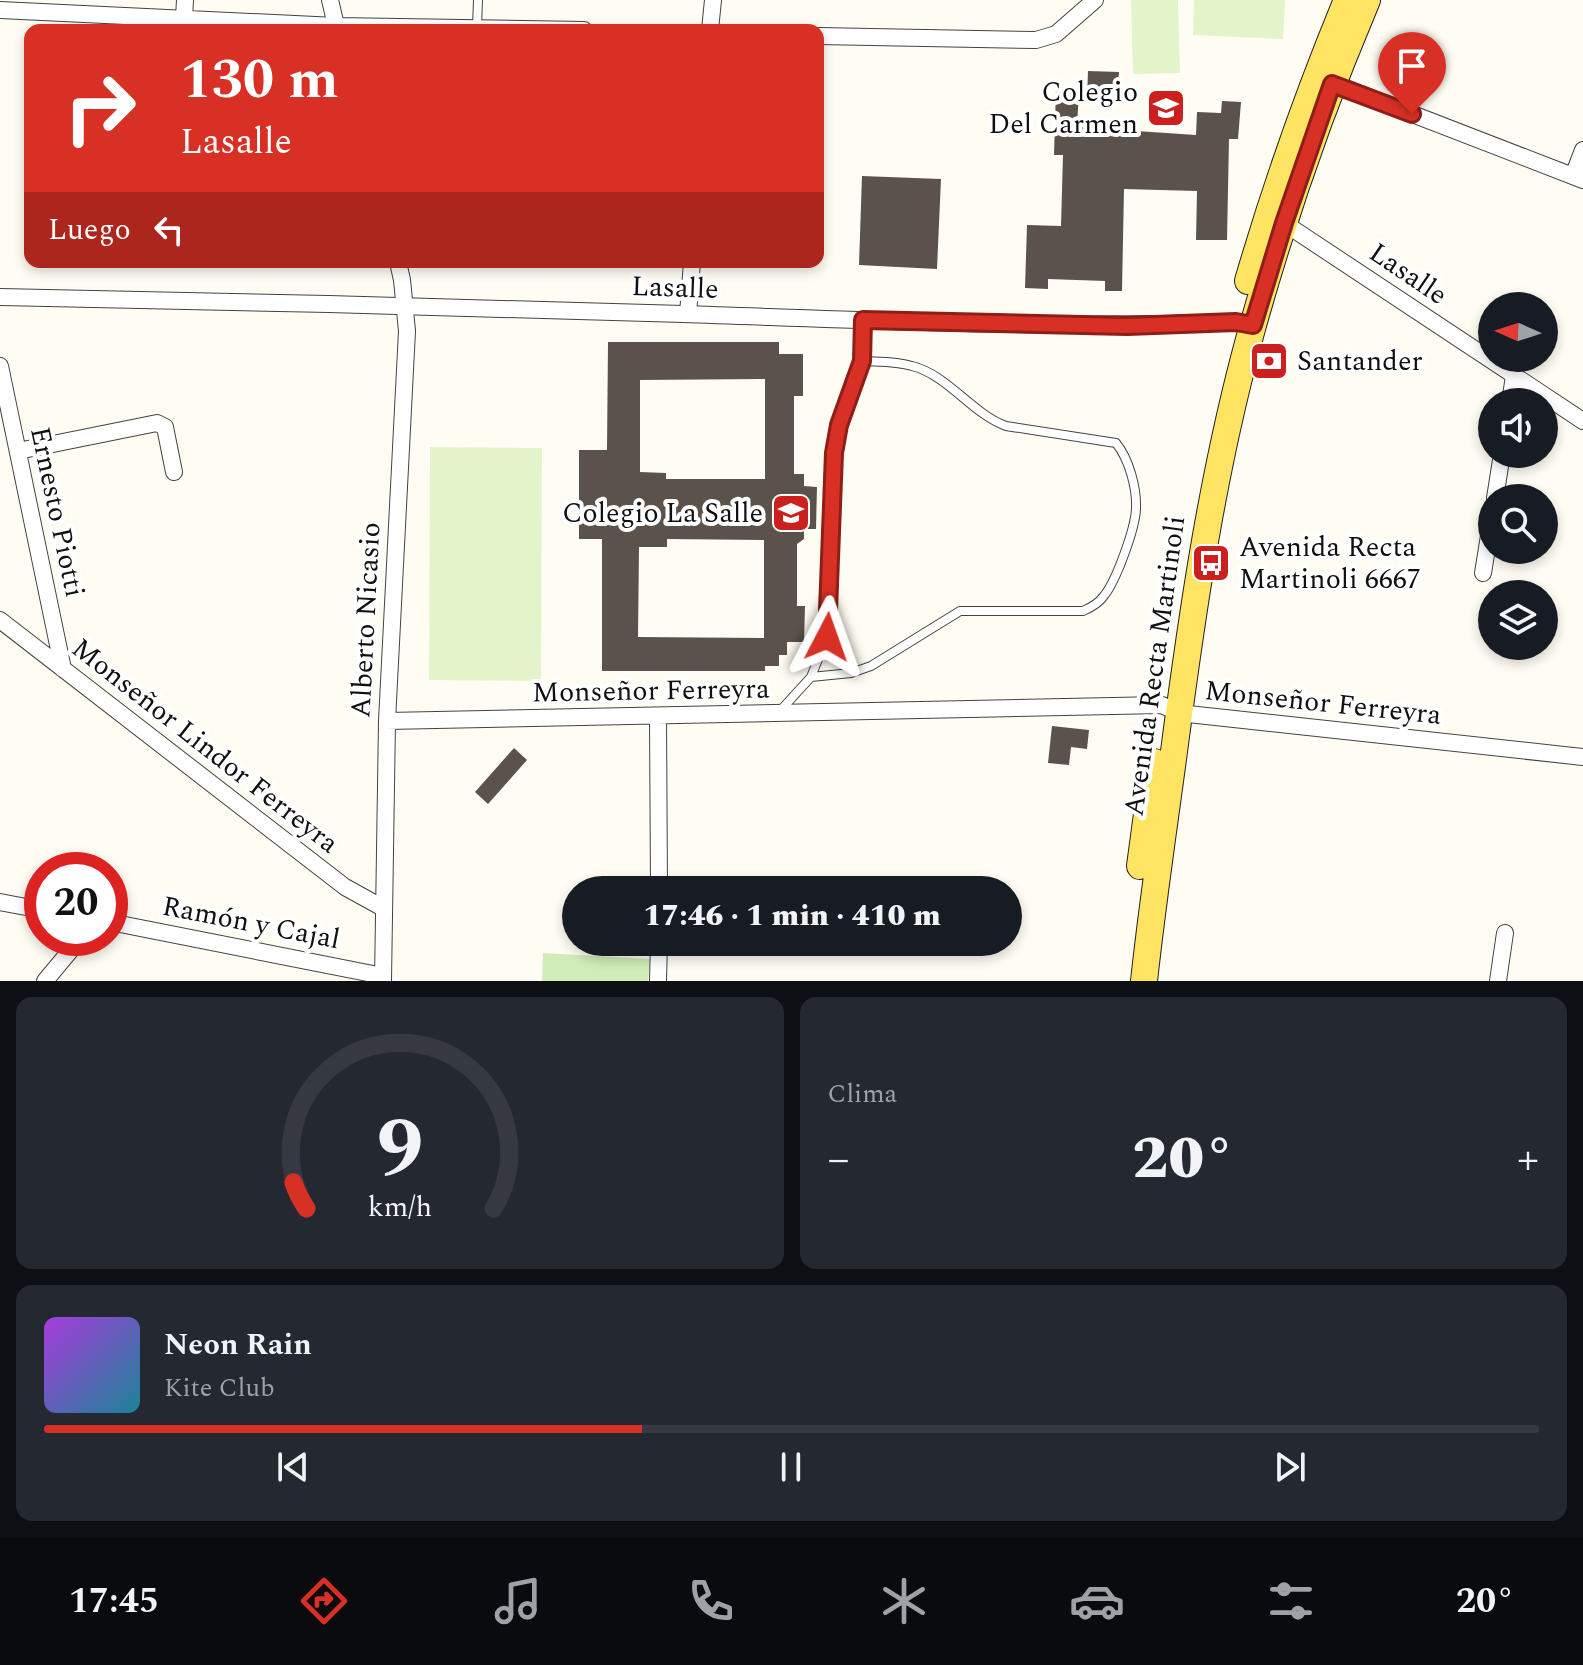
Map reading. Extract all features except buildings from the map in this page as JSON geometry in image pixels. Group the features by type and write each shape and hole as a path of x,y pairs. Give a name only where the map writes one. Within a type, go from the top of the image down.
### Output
{"main road":[{"name":"Avenida Recta Martinoli","path":"1244,324 1284,223 1347,0"},
{"name":"Avenida Recta Martinoli","path":"1144,981 1187,536 1244,324 1268,211 1324,80 1367,0"},
{"name":"Avenida Recta Martinoli","path":"1126,981 1170,709"}],"street":[{"path":"184,18 185,0"},
{"path":"330,0 336,24"},
{"path":"711,24 713,0"},
{"path":"824,36 1036,40 1056,34 1095,0"},
{"path":"0,10 276,24"},
{"path":"1324,80 1578,178 1583,150"},
{"name":"Lasalle","path":"1284,223 1583,421"},
{"name":"Alberto Nicasio","path":"383,978 387,721 407,331 399,268"},
{"path":"688,314 692,268"},
{"name":"Lasalle","path":"0,297 405,305 1127,326 1244,324"},
{"name":"Ernesto Piotti","path":"0,366 63,669"},
{"path":"1512,388 1514,376"},
{"path":"18,451 157,423 165,427 174,472"},
{"path":"1483,573 1484,564"},
{"name":"Monseñor Lindor Ferreyra","path":"0,620 345,887 383,908"},
{"name":"Monseñor Ferreyra","path":"387,721 658,717 972,707 1170,709 1583,757"},
{"path":"658,717 659,876"},
{"path":"0,902 24,907"},
{"name":"Ramón y Cajal","path":"128,926 383,978"},
{"path":"1498,981 1505,933"},
{"path":"45,981 66,956"},
{"path":"658,981 659,956"}],"lane":[{"path":"477,24 478,0"},
{"path":"777,714 811,677 827,637 834,453 839,425 862,361 863,320"},
{"path":"811,677 851,673 871,666 960,611 1083,611 1094,606 1104,596 1125,553 1137,506 1129,466 1116,443 1006,426 993,421 932,374 911,365 862,361"}],"green space":[{"path":"1131,0 1178,0 1180,73 1133,74"},
{"path":"1194,0 1285,0 1283,39 1193,35"},
{"path":"430,447 542,448 541,681 429,680"},
{"path":"543,953 650,959 648,981 542,981"}],"place":[{"name":"Colegio Del Carmen","path":"1166,108"},
{"name":"Santander","path":"1269,361"},
{"name":"Colegio La Salle","path":"791,513"},
{"name":"Avenida Recta Martinoli 6667","path":"1211,563"}],"route":[{"path":"827,637 834,453 839,425 862,361 863,320 1127,326 1236,322 1253,325 1332,84 1412,114"}]}
